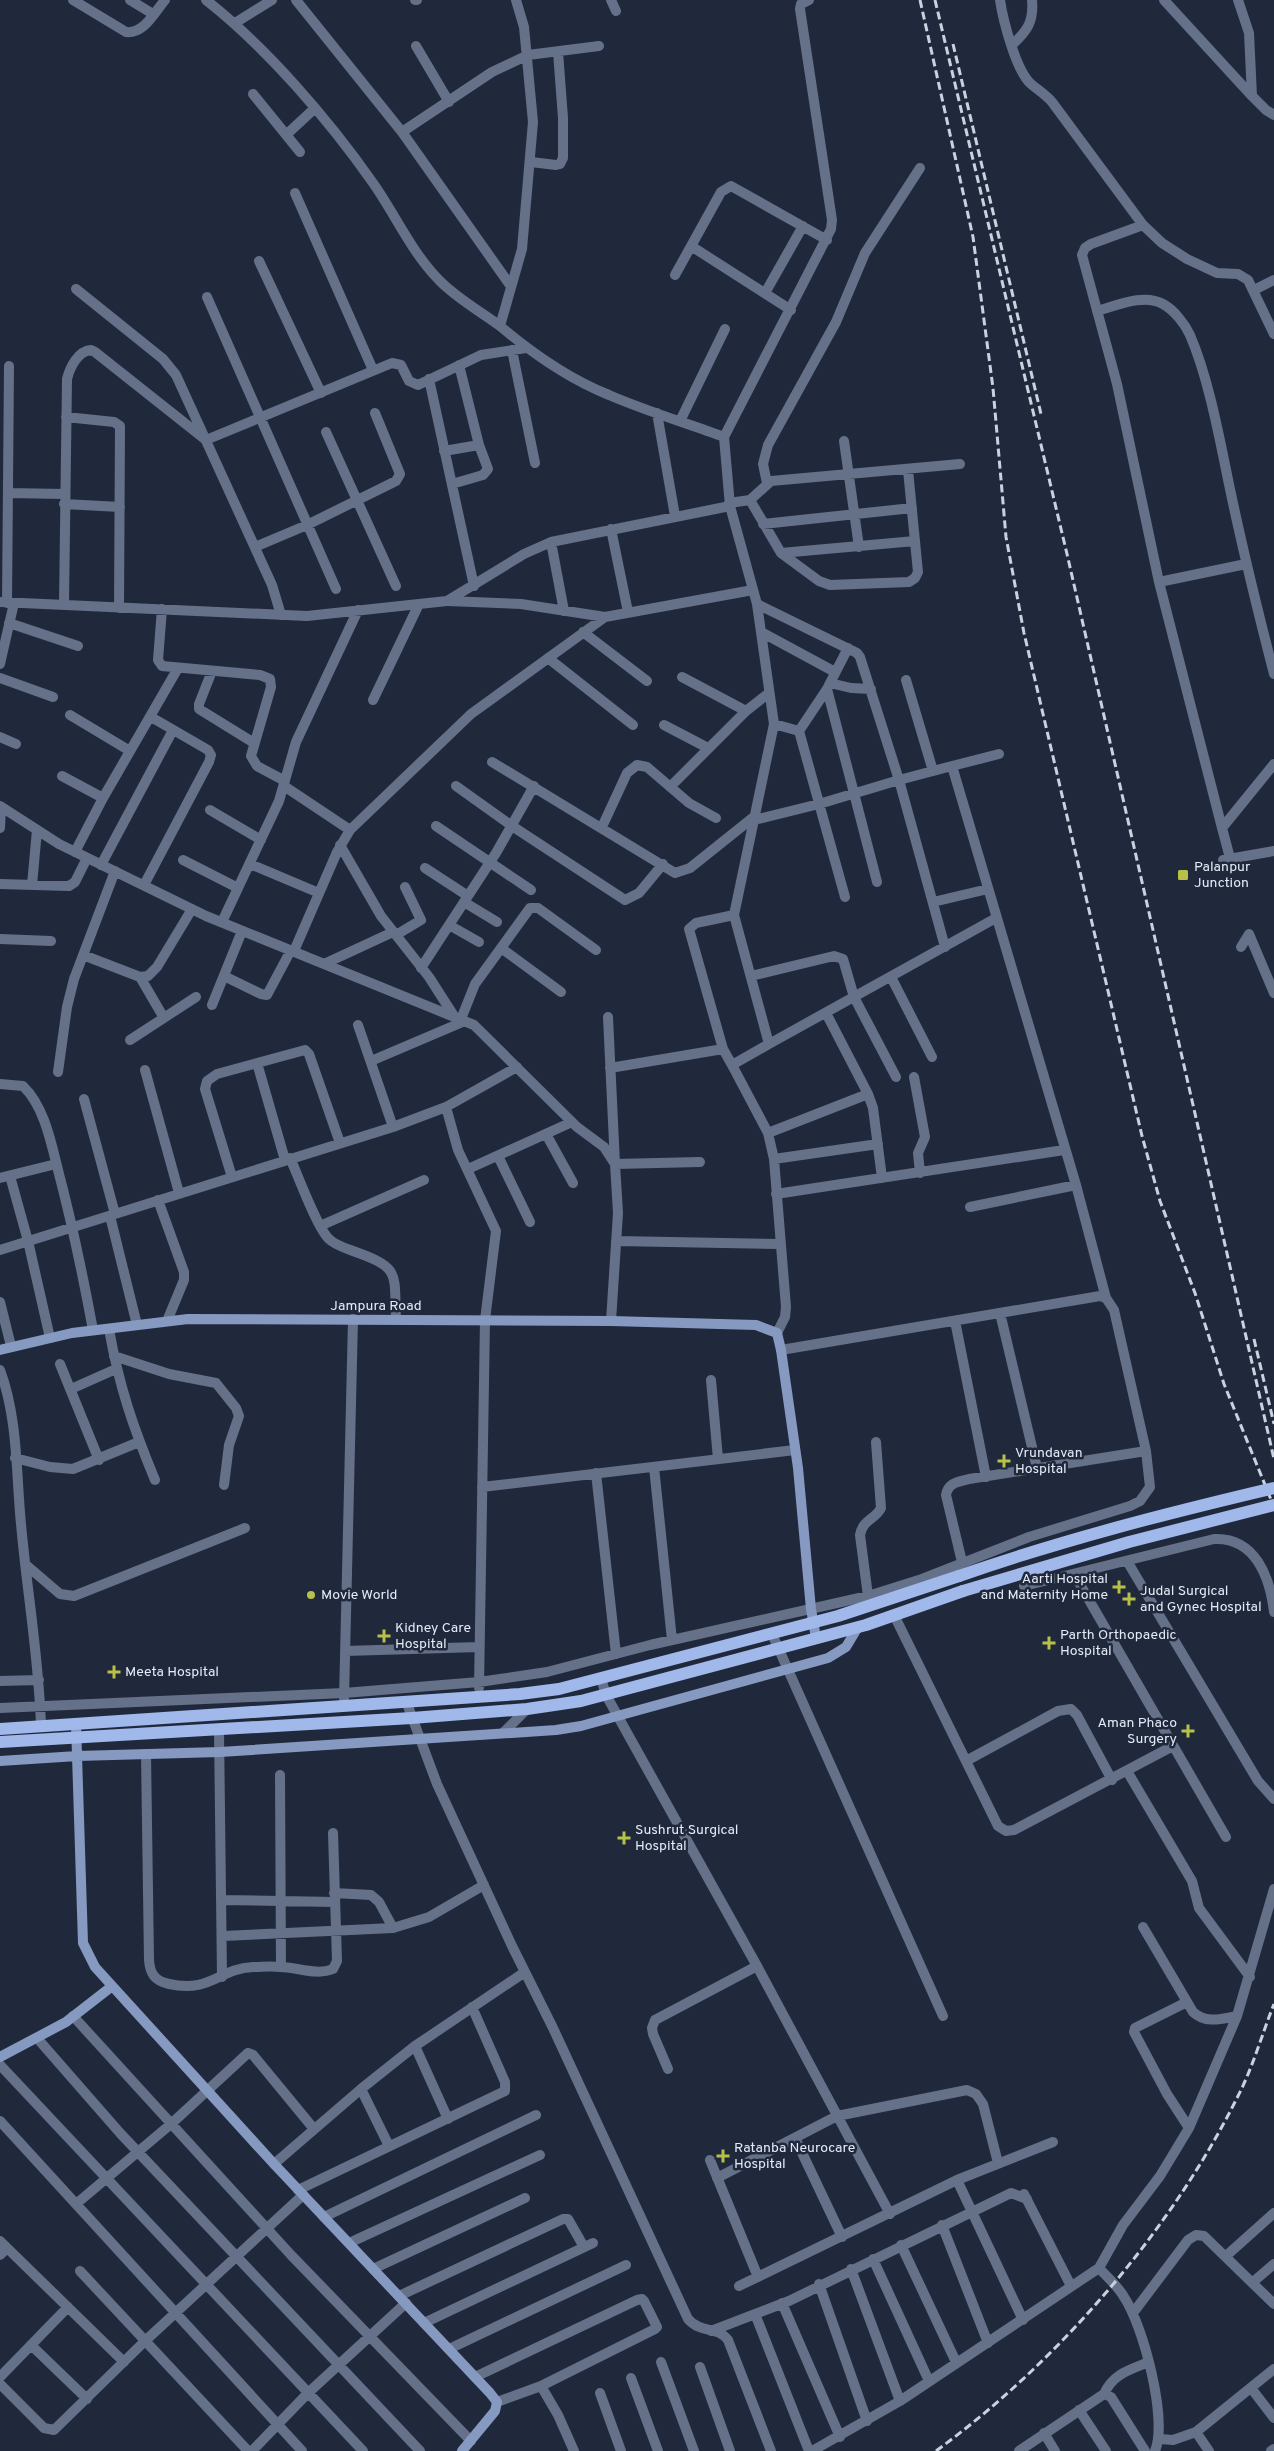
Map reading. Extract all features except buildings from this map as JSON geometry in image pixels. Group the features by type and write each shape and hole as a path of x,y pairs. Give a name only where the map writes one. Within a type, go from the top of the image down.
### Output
{"main road":[{"path":"0,1729 76,1724 344,1699 406,1701 478,1697 559,1689 815,1623 909,1594 1015,1556 1178,1510 1274,1488"},
{"path":"0,1742 412,1718 527,1709 581,1701 858,1627 963,1591 1129,1542 1274,1505"}],"street":[{"path":"73,0 126,32 140,30 165,0"},
{"path":"130,0 153,14"},
{"path":"206,0 235,23 314,109 368,176 423,261 439,280 526,348 577,379 608,395 724,437"},
{"path":"235,23 272,0"},
{"path":"296,0 402,132 510,285"},
{"path":"500,326 510,285 522,249 533,122 524,27 516,0"},
{"path":"612,0 616,11"},
{"path":"769,1044 734,915 774,724 757,604 730,504 724,437 828,240 832,220 800,9 802,4 809,0"},
{"path":"1000,0 1012,45 1023,72 1143,225 1162,243 1187,259 1217,273 1238,274 1248,280 1274,334"},
{"path":"1012,45 1027,31 1031,21 1032,0"},
{"path":"1164,0 1252,96 1266,110 1274,114"},
{"path":"1238,0 1249,33 1252,96"},
{"path":"416,46 449,102"},
{"path":"402,132 492,72 528,56 599,46"},
{"path":"531,162 556,165 560,164 563,158 563,118 558,52"},
{"path":"253,94 300,152"},
{"path":"286,135 314,109"},
{"path":"767,483 763,464 768,445 836,322 865,253 920,168"},
{"path":"675,275 721,192 731,186 828,240"},
{"path":"295,193 373,370"},
{"path":"1143,225 1085,248 1082,255 1117,384 1160,582 1222,828 1227,859 1274,853"},
{"path":"765,293 803,226"},
{"path":"691,246 791,310"},
{"path":"260,261 321,393"},
{"path":"1254,290 1274,280"},
{"path":"76,289 171,367 276,593 280,615"},
{"path":"207,296 336,589"},
{"path":"1097,311 1141,300 1151,300 1163,304 1180,319 1190,334 1218,435 1246,564 1274,674"},
{"path":"680,421 725,330"},
{"path":"206,440 392,363 403,367 411,384 418,385 482,355 526,348"},
{"path":"64,605 66,418 69,371 83,352 91,350 206,440"},
{"path":"512,350 535,463"},
{"path":"452,484 486,472 488,469 479,445 459,365"},
{"path":"0,664 10,623 7,603 5,499 9,366"},
{"path":"428,379 474,586"},
{"path":"255,547 359,500 396,481 400,477 375,413"},
{"path":"657,413 675,516"},
{"path":"66,418 119,424 119,608"},
{"path":"326,432 359,500 396,586"},
{"path":"844,441 859,547"},
{"path":"444,450 479,445"},
{"path":"447,601 524,554 552,542 750,500 767,483 960,464"},
{"path":"750,500 781,553 819,581 830,585 909,582 915,578 918,572 908,470"},
{"path":"5,499 65,499 120,507"},
{"path":"763,524 912,508"},
{"path":"611,529 628,612"},
{"path":"781,553 915,541"},
{"path":"552,542 564,611"},
{"path":"1160,582 1246,564"},
{"path":"224,976 261,994 267,995 292,951 340,845 350,830 471,714 582,632 606,617 753,590"},
{"path":"7,603 307,616 447,601 522,604 606,617"},
{"path":"373,700 418,604"},
{"path":"757,604 848,648 860,657 899,780 945,947"},
{"path":"162,609 159,663 162,666 260,675 270,679 271,687 251,756 254,763 350,830"},
{"path":"222,922 285,784 296,742 358,610"},
{"path":"10,623 78,646"},
{"path":"582,632 647,681"},
{"path":"761,632 835,672"},
{"path":"845,897 799,731 828,686 848,648"},
{"path":"548,658 633,725"},
{"path":"75,852 103,798 178,668"},
{"path":"212,671 199,708 254,743"},
{"path":"682,677 746,711"},
{"path":"0,678 54,697"},
{"path":"906,680 933,771"},
{"path":"828,686 871,688"},
{"path":"828,686 877,882"},
{"path":"670,787 746,711 769,693"},
{"path":"70,715 130,751"},
{"path":"144,885 210,759 208,750 151,717"},
{"path":"774,724 799,731"},
{"path":"664,725 708,748"},
{"path":"101,865 173,730"},
{"path":"0,737 16,744"},
{"path":"492,762 675,873 690,868 755,818 819,804 899,780 999,754"},
{"path":"1222,828 1274,764"},
{"path":"602,827 627,773 632,768 642,765 647,767 695,808 716,818"},
{"path":"0,1708 344,1699 547,1672 672,1640 868,1596 922,1579 1028,1537 1140,1501 1150,1487 1146,1452 1114,1310 1106,1298 1076,1185 1064,1150 952,766"},
{"path":"62,776 103,798"},
{"path":"456,786 512,826 625,900 638,894 663,864"},
{"path":"421,968 490,863 534,786"},
{"path":"0,828 1,806"},
{"path":"1,806 75,852 192,909 474,1025 572,1122 604,1147 615,1164"},
{"path":"210,810 261,840"},
{"path":"436,826 531,890"},
{"path":"32,885 37,830"},
{"path":"340,845 374,904 460,1018"},
{"path":"0,884 72,885 87,858"},
{"path":"183,860 238,888"},
{"path":"250,864 319,893"},
{"path":"425,868 497,922"},
{"path":"58,1072 69,1000 83,955 115,871"},
{"path":"324,964 395,934 421,920 405,887"},
{"path":"932,902 988,889"},
{"path":"371,1061 460,1018 475,984 526,912 534,907 596,950"},
{"path":"83,955 140,977 145,977 152,973 192,909"},
{"path":"734,915 696,923 689,929 723,1049 768,1133 774,1158 786,1307 785,1317 777,1333 795,1450 811,1609 815,1623 816,1638"},
{"path":"732,1065 996,918"},
{"path":"449,925 479,942"},
{"path":"212,1005 242,930"},
{"path":"1241,947 1249,934 1274,993"},
{"path":"0,939 51,941"},
{"path":"501,948 561,992"},
{"path":"751,976 834,956 839,957 846,965 854,997 896,1078"},
{"path":"140,977 164,1018"},
{"path":"891,977 932,1057"},
{"path":"130,1040 196,996"},
{"path":"826,1013 868,1094 878,1144 882,1178"},
{"path":"608,1017 618,1213 611,1321"},
{"path":"358,1025 393,1127"},
{"path":"610,1068 723,1049"},
{"path":"232,1177 206,1085 210,1078 217,1074 303,1050 308,1052 340,1143"},
{"path":"257,1063 288,1159 320,1226 328,1239 335,1244 379,1260 390,1269 394,1282 396,1320"},
{"path":"0,1250 393,1127 446,1107 517,1067"},
{"path":"145,1070 180,1194"},
{"path":"914,1077 925,1137 918,1153 920,1173"},
{"path":"0,1084 20,1084 27,1089 47,1130 73,1227 94,1330"},
{"path":"768,1133 868,1094"},
{"path":"84,1099 113,1215 137,1325"},
{"path":"446,1107 454,1140 496,1231 485,1320 478,1697"},
{"path":"468,1169 572,1122"},
{"path":"546,1134 573,1183"},
{"path":"774,1158 878,1144"},
{"path":"776,1194 1064,1150"},
{"path":"498,1156 530,1222"},
{"path":"615,1164 700,1162"},
{"path":"50,1338 28,1241 5,1177 56,1164"},
{"path":"320,1226 424,1180"},
{"path":"970,1207 1076,1185"},
{"path":"158,1200 184,1272 184,1280 168,1321"},
{"path":"616,1241 780,1244"},
{"path":"781,1350 1100,1296 1106,1298"},
{"path":"0,1302 11,1346"},
{"path":"1000,1313 1037,1468"},
{"name":"Jampura Road","path":"0,1350 11,1346 94,1330 188,1318 611,1321 756,1325 777,1333"},
{"path":"344,1699 353,1320"},
{"path":"955,1321 986,1477"},
{"path":"109,1328 116,1369 125,1402 155,1480"},
{"path":"114,1356 169,1374 210,1380 221,1388 236,1408 239,1416 229,1445 224,1485"},
{"path":"60,1364 99,1460"},
{"path":"71,1389 116,1369"},
{"path":"0,1370 11,1409 25,1564 39,1680 41,1726"},
{"path":"711,1380 718,1459"},
{"path":"15,1458 61,1469 73,1469 140,1442"},
{"path":"868,1596 860,1535 866,1520 875,1516 881,1508 876,1442"},
{"path":"482,1486 795,1450"},
{"path":"962,1562 946,1494 951,1484 1037,1468 1146,1452"},
{"path":"654,1467 672,1640"},
{"path":"596,1473 616,1654"},
{"path":"25,1564 60,1594 74,1596 245,1528"},
{"path":"1024,1586 1214,1539 1226,1538 1241,1545 1255,1555 1263,1568 1274,1612"},
{"path":"1127,1561 1258,1781 1274,1800"},
{"path":"1074,1574 1226,1837"},
{"path":"894,1615 998,1826 1006,1831 1014,1830 1112,1780 1173,1746"},
{"path":"0,1761 77,1756 220,1752 556,1730 618,1716 828,1658 841,1652 846,1647 858,1627"},
{"path":"772,1634 943,2016"},
{"path":"345,1651 480,1647"},
{"path":"601,1678 606,1695 757,1966 890,2214"},
{"path":"0,1681 39,1680"},
{"path":"406,1701 438,1784 484,1885 554,2028 688,2319 698,2328 722,2334 728,2340 771,2451"},
{"path":"503,1733 527,1709"},
{"path":"966,1761 1058,1711 1071,1709 1077,1715 1112,1780"},
{"path":"76,1724 83,1943 95,1967 274,2164 497,2402"},
{"path":"219,1730 222,1977"},
{"path":"146,1754 150,1969 157,1980 183,1987 202,1985 242,1969 281,1967 324,1972 333,1969 337,1961 333,1833"},
{"path":"1127,1772 1192,1881 1200,1908 1250,1977"},
{"path":"280,1775 281,1967"},
{"path":"222,1936 393,1928 429,1916 484,1885"},
{"path":"755,2314 811,2451 840,2437 900,2401 1099,2268 1123,2225 1160,2176 1189,2128 1237,2016 1250,1977 1274,1889"},
{"path":"222,1900 334,1898 371,1894 379,1902 393,1928"},
{"path":"1143,1927 1188,2002 1200,2018 1212,2020 1237,2016"},
{"path":"668,2069 653,2034 652,2028 655,2020 757,1966"},
{"path":"274,2164 361,2089 415,2046 525,1972"},
{"path":"0,2057 37,2038 73,2016 112,1987"},
{"path":"1188,2002 1135,2028 1134,2032 1167,2094 1189,2128"},
{"path":"0,2384 49,2430 60,2426 145,2341 267,2229 301,2192 389,2146 506,2090 472,2006"},
{"path":"73,2016 267,2229 471,2441"},
{"path":"37,2038 138,2152 420,2451"},
{"path":"415,2046 448,2119"},
{"path":"76,2204 171,2124 245,2054 251,2052 314,2129"},
{"path":"0,2065 106,2180 363,2451"},
{"path":"361,2089 389,2146"},
{"path":"717,2178 838,2116 967,2090 972,2091 982,2104 998,2162"},
{"path":"324,2217 536,2115"},
{"path":"0,2121 302,2451"},
{"path":"795,2138 842,2236"},
{"path":"739,2286 890,2214 956,2180 1053,2142"},
{"path":"349,2243 540,2155"},
{"path":"710,2160 758,2277"},
{"path":"956,2180 1023,2320"},
{"path":"710,2331 782,2303 1011,2193 1025,2195 1071,2286"},
{"path":"373,2269 525,2198"},
{"path":"1226,2256 1274,2213"},
{"path":"80,2271 250,2451 308,2393 370,2337 402,2300 563,2219 568,2219 572,2223 589,2245 424,2323"},
{"path":"942,2226 988,2343"},
{"path":"1133,2312 1191,2237 1204,2236 1274,2304"},
{"path":"902,2245 956,2362"},
{"path":"2,2248 68,2307 124,2362"},
{"path":"873,2259 929,2381"},
{"path":"1253,2282 1274,2264"},
{"path":"449,2349 626,2265"},
{"path":"1099,2268 1124,2296 1143,2337 1154,2386 1160,2439 1155,2451"},
{"path":"850,2269 900,2401"},
{"path":"819,2284 866,2421"},
{"path":"475,2377 637,2300 643,2300 656,2329 541,2386 497,2402"},
{"path":"782,2303 840,2437"},
{"path":"0,2377 68,2307"},
{"path":"31,2345 87,2399"},
{"path":"661,2362 694,2451"},
{"path":"1019,2451 1104,2394 1108,2384 1120,2374 1149,2362"},
{"path":"700,2367 730,2451"},
{"path":"1160,2439 1173,2440 1196,2432 1274,2369"},
{"path":"631,2378 658,2451"},
{"path":"541,2386 558,2414 574,2451"},
{"path":"1251,2388 1274,2418"},
{"path":"600,2393 621,2451"},
{"path":"1104,2394 1111,2396 1144,2451"},
{"path":"462,2451 495,2411 497,2402"},
{"path":"1079,2410 1106,2451"},
{"path":"1196,2432 1209,2451"},
{"path":"1044,2433 1055,2451"}],"railway":[{"path":"920,0 973,237 993,388 1006,537 1024,633 1142,1136 1160,1201 1195,1293 1224,1384 1274,1507"},
{"path":"935,0 1067,554 1274,1459"},
{"path":"953,44 1041,414"},
{"path":"1254,1339 1274,1424"},
{"path":"936,2451 981,2416 1068,2335 1108,2291 1145,2244 1180,2196 1211,2146 1238,2096 1253,2062 1274,2004"}],"place":[{"name":"Palanpur Junction","path":"1183,875"},
{"name":"Vrundavan Hospital","path":"1004,1461"},
{"name":"Aarti Hospital and Maternity Home","path":"1119,1587"},
{"name":"Movie World","path":"311,1595"},
{"name":"Judal Surgical and Gynec Hospital","path":"1129,1599"},
{"name":"Kidney Care Hospital","path":"384,1636"},
{"name":"Parth Orthopaedic Hospital","path":"1049,1643"},
{"name":"Meeta Hospital","path":"114,1672"},
{"name":"Aman Phaco Surgery","path":"1188,1731"},
{"name":"Sushrut Surgical Hospital","path":"624,1838"},
{"name":"Ratanba Neurocare Hospital","path":"723,2156"}]}
